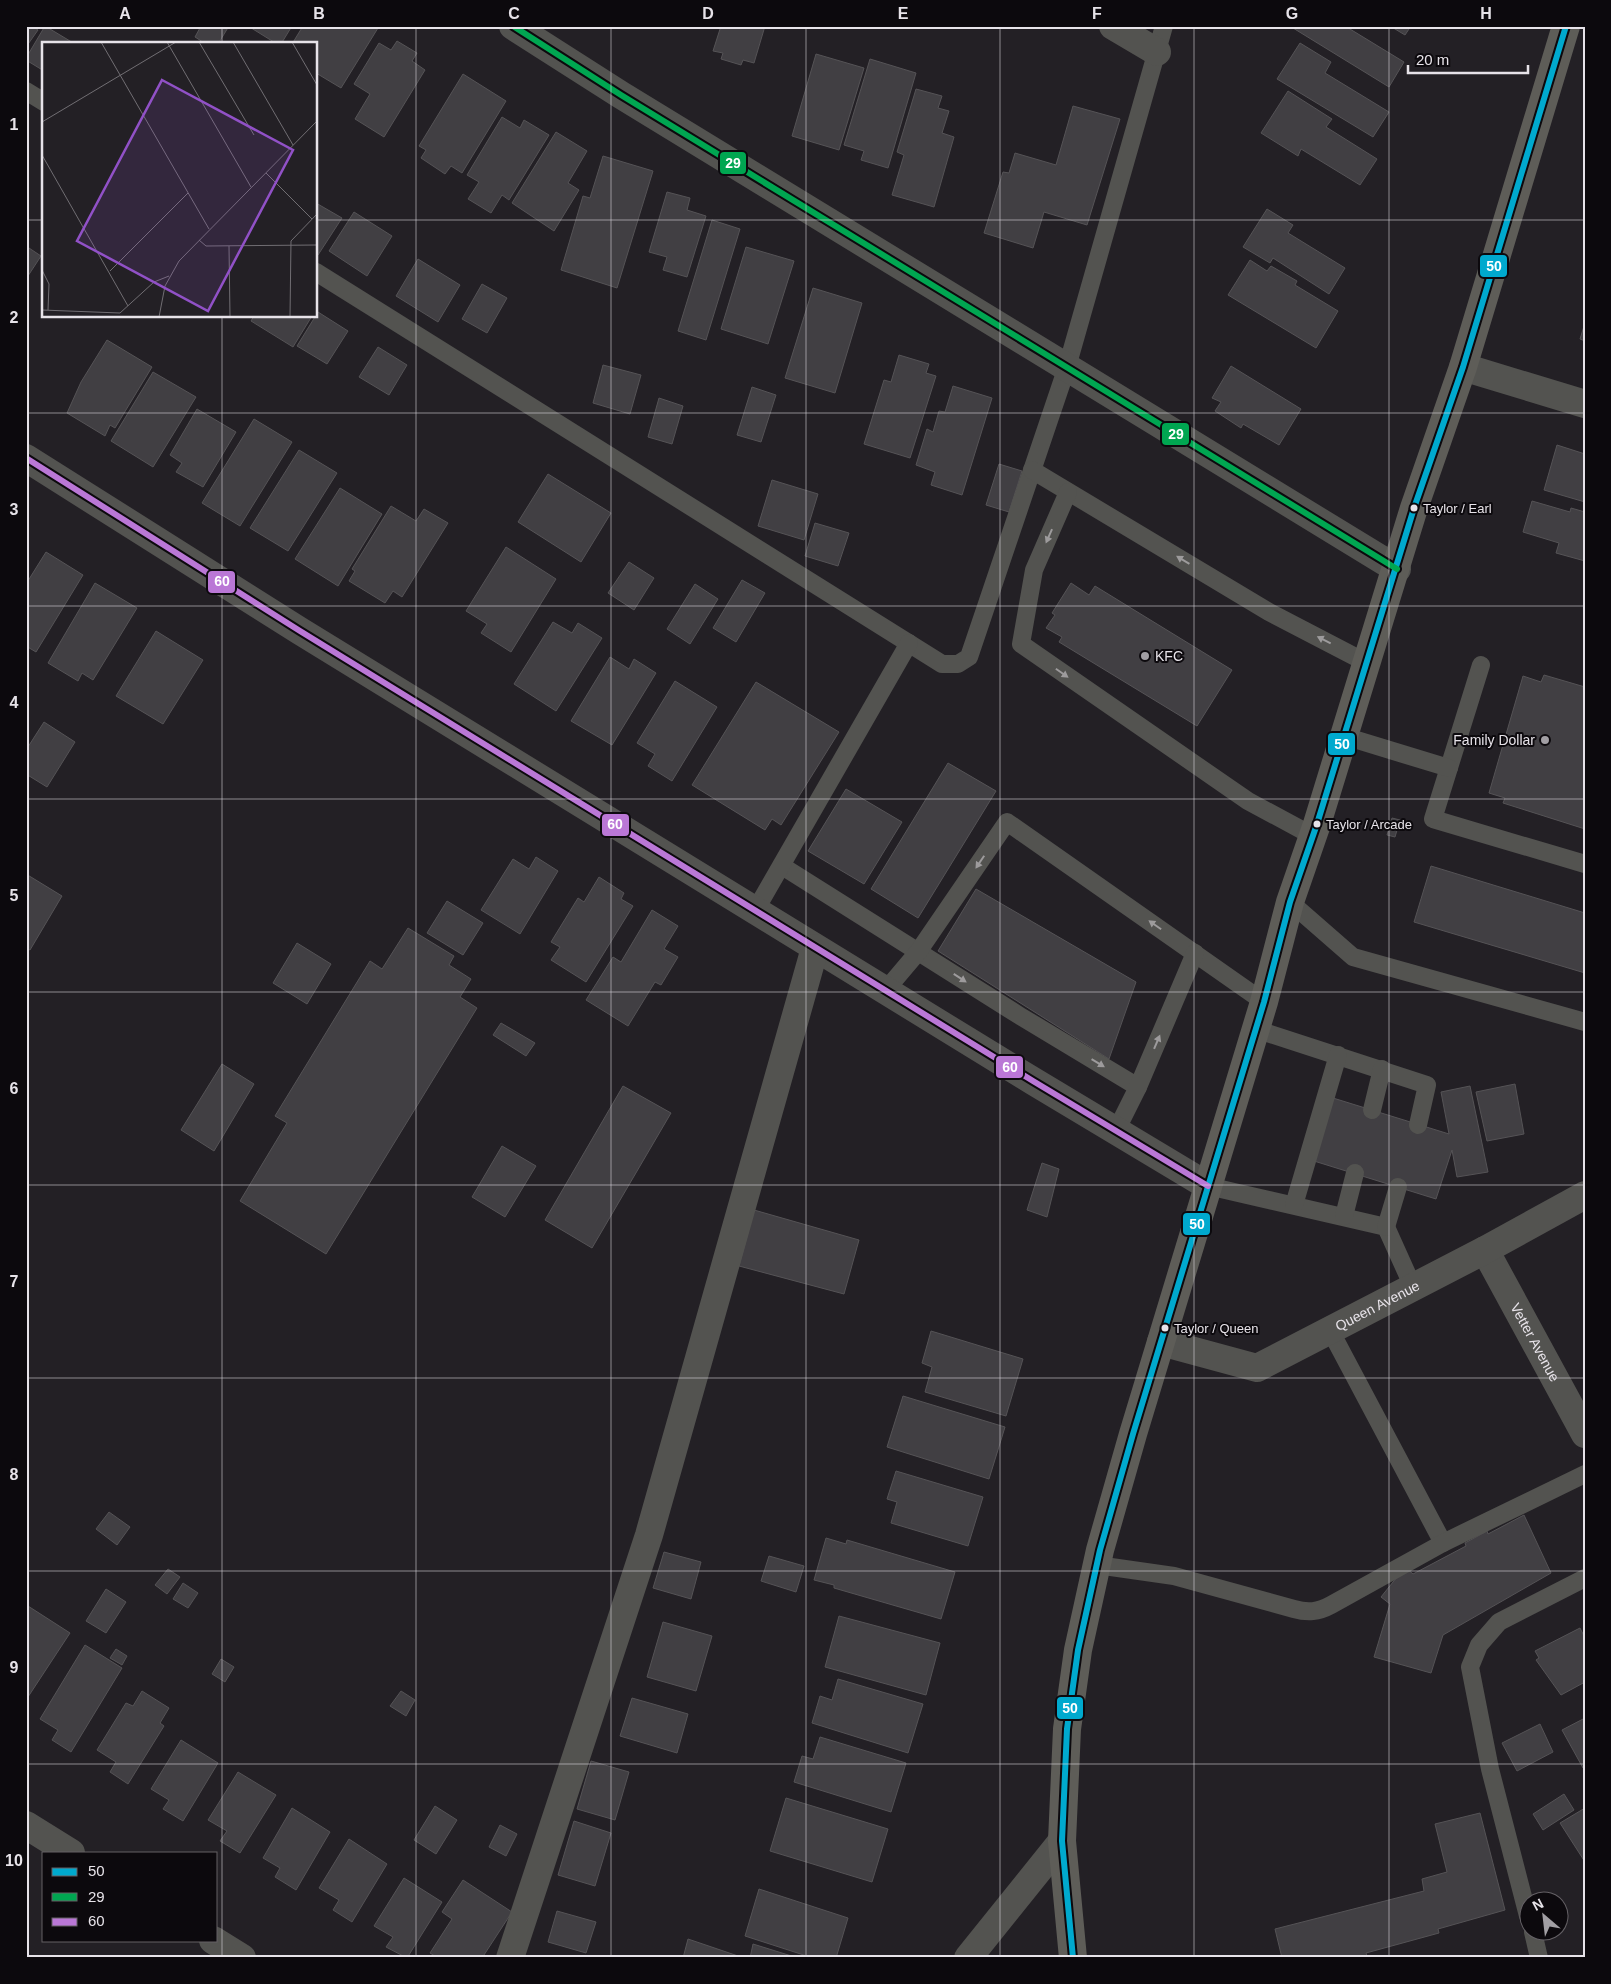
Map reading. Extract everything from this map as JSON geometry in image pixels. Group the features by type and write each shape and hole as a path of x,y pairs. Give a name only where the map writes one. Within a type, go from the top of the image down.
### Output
{"main road":[{"path":"1073,1958 1062,1841 1067,1729 1078,1650 1097,1565 1118,1484 1160,1342 1264,1002 1290,902 1313,836 1397,569 1414,508 1463,367 1566,26"}],"street":[{"path":"513,26 621,95 1397,569"},
{"path":"1113,26 1157,52"},
{"path":"1463,367 1585,404"},
{"path":"26,458 300,631 885,991 1208,1186"},
{"path":"510,1958 649,1535 815,948"},
{"name":"Queen Avenue","path":"1160,1342 1257,1368 1413,1288 1585,1195"},
{"name":"Vetter Avenue","path":"1485,1250 1585,1434"},
{"path":"26,1825 69,1852"},
{"path":"968,1958 1062,1841"},
{"path":"216,1942 242,1958"}],"lane":[{"path":"318,273 942,664 958,664 969,657 1067,367 1164,26"},
{"path":"26,91 42,101"},
{"path":"1032,470 1269,612 1367,663"},
{"path":"1068,492 1034,570 1021,644 1248,801 1313,836"},
{"path":"755,911 909,643"},
{"path":"1481,665 1433,819 1585,864"},
{"path":"1344,736 1449,768"},
{"path":"885,991 918,952 1007,822 1264,1002"},
{"path":"782,866 1020,1016 1138,1087"},
{"path":"1290,902 1353,957 1585,1022"},
{"path":"1116,1131 1138,1087 1195,953"},
{"path":"1255,1029 1427,1084 1418,1125"},
{"path":"1294,1205 1338,1055"},
{"path":"1372,1110 1382,1069"},
{"path":"1344,1216 1355,1173"},
{"path":"1208,1186 1386,1227"},
{"path":"1398,1187 1386,1227 1413,1288"},
{"path":"1330,1330 1443,1543"},
{"path":"1097,1565 1174,1576 1305,1612 1316,1611 1331,1605 1443,1543 1585,1474"},
{"path":"1522,1892 1490,1769 1470,1667 1479,1646 1499,1622 1585,1578"},
{"path":"1536,1942 1540,1958"}],"building":[{"path":"26,26 32,26 38,30 26,47"},
{"path":"45,26 72,42 42,42 42,70 26,60"},
{"path":"201,26 229,26 219,42 203,42 195,37"},
{"path":"248,26 292,26 282,42 274,42"},
{"path":"303,26 374,26 378,28 341,88 318,74 318,42 293,42"},
{"path":"721,26 765,26 754,63 743,60 741,65 721,59 723,53 713,51"},
{"path":"1294,26 1345,26 1404,62 1389,87 1293,28"},
{"path":"1390,26 1411,26 1405,35"},
{"path":"397,41 417,53 412,61 425,70 384,137 355,119 370,94 354,84 379,43 391,50"},
{"path":"1300,43 1331,62 1325,73 1389,112 1373,137 1277,79"},
{"path":"816,54 864,68 839,150 792,136"},
{"path":"870,59 916,73 888,168 861,160 864,151 844,145"},
{"path":"463,74 506,101 462,173 451,166 445,174 421,158 426,150 419,146"},
{"path":"916,89 942,96 938,108 949,111 942,133 954,137 934,207 892,195 904,155 897,152"},
{"path":"1288,91 1332,119 1326,127 1377,159 1360,185 1301,149 1298,156 1261,133"},
{"path":"1073,106 1120,119 1087,225 1044,212 1033,248 984,233 1003,172 1009,173 1015,153 1056,165"},
{"path":"502,117 520,128 524,120 549,135 509,200 502,195 491,213 468,199 479,182 467,175"},
{"path":"556,132 587,151 568,183 579,190 554,231 512,203"},
{"path":"603,156 653,171 617,288 561,270 583,196 590,198"},
{"path":"667,192 690,198 687,210 706,216 687,277 663,270 667,257 649,252"},
{"path":"318,204 342,218 318,255"},
{"path":"1267,209 1293,225 1288,233 1345,268 1329,294 1273,258 1270,263 1243,247"},
{"path":"354,212 392,236 367,276 329,251"},
{"path":"712,220 740,229 706,340 678,331"},
{"path":"26,246 41,256 26,279"},
{"path":"746,247 794,261 768,344 721,329"},
{"path":"418,259 460,285 438,322 396,296"},
{"path":"1250,260 1267,271 1271,266 1297,281 1295,285 1338,311 1316,348 1228,295"},
{"path":"482,284 507,298 487,333 462,319"},
{"path":"813,288 862,303 835,393 785,378"},
{"path":"318,312 348,331 327,364 297,346 314,318 318,318"},
{"path":"253,318 311,318 293,347 251,321"},
{"path":"1585,323 1585,341 1580,339"},
{"path":"107,340 152,367 115,428 110,425 105,436 67,413 81,382"},
{"path":"378,347 407,365 389,395 359,377"},
{"path":"899,355 929,364 926,373 936,376 910,458 864,444 884,380 891,382"},
{"path":"603,365 641,375 630,414 593,403"},
{"path":"1231,366 1301,409 1279,445 1243,424 1241,428 1215,411 1221,402 1212,398"},
{"path":"153,372 196,397 153,467 111,441"},
{"path":"953,386 992,398 962,495 931,485 935,472 916,465 927,429 933,432 939,411 945,412"},
{"path":"752,387 776,395 761,442 737,435"},
{"path":"659,398 683,406 672,444 648,437"},
{"path":"197,409 236,432 203,487 176,472 182,463 170,455"},
{"path":"254,419 292,442 240,526 202,503"},
{"path":"1557,445 1585,454 1585,502 1544,490"},
{"path":"299,450 337,473 288,551 250,528"},
{"path":"999,464 1022,471 1009,512 986,505"},
{"path":"548,474 611,513 581,562 518,522"},
{"path":"772,480 818,494 804,540 758,526"},
{"path":"340,488 382,514 338,586 295,559"},
{"path":"1532,501 1570,512 1571,508 1585,512 1585,561 1556,553 1559,543 1523,532"},
{"path":"391,506 416,521 424,509 448,523 402,597 393,591 385,603 349,581 355,571 352,569"},
{"path":"815,523 849,533 838,566 805,556"},
{"path":"506,547 556,579 511,652 481,633 487,624 466,611"},
{"path":"46,552 83,575 36,652 26,646 26,584"},
{"path":"629,562 654,578 634,610 608,593"},
{"path":"742,580 765,593 736,642 713,628"},
{"path":"95,583 137,608 93,680 82,673 78,681 48,663"},
{"name":"KFC","path":"1071,583 1089,595 1095,586 1232,670 1197,726 1059,642 1062,637 1046,628 1055,615 1052,613"},
{"path":"695,584 718,599 690,644 667,629"},
{"path":"553,622 572,633 578,623 602,638 556,711 514,684"},
{"path":"156,631 203,660 163,724 116,696"},
{"path":"610,657 629,669 634,659 656,673 612,745 571,721"},
{"name":"Family Dollar","path":"1544,675 1585,687 1585,829 1503,803 1505,798 1489,793 1523,676 1541,682"},
{"path":"675,681 717,707 672,781 648,766 655,754 637,743"},
{"path":"756,682 839,732 781,825 772,819 765,830 692,785"},
{"path":"44,722 75,742 47,787 26,774 26,750"},
{"path":"948,763 996,791 918,918 871,889"},
{"path":"846,789 902,822 864,884 808,851"},
{"path":"1392,818 1400,820 1395,837 1387,835"},
{"path":"536,857 558,871 520,934 481,910 513,859 529,869"},
{"path":"1431,866 1585,913 1585,973 1414,922"},
{"path":"26,874 62,896 30,950 26,948"},
{"path":"599,877 624,893 621,899 633,906 586,982 551,960 560,947 551,942 578,898 584,902"},
{"path":"976,889 1136,982 1109,1059 938,951"},
{"path":"447,901 483,923 463,955 427,933"},
{"path":"652,910 678,926 664,949 678,957 661,985 655,982 628,1026 586,1000 613,957 621,962"},
{"path":"408,928 454,956 449,965 471,979 460,997 477,1008 326,1254 240,1201 287,1123 275,1116 370,961 382,969"},
{"path":"297,943 331,964 307,1004 273,983"},
{"path":"501,1023 535,1043 526,1056 493,1035"},
{"path":"222,1064 254,1084 214,1151 181,1130"},
{"path":"1515,1084 1524,1134 1487,1141 1476,1092"},
{"path":"623,1086 671,1113 592,1248 545,1220"},
{"path":"1470,1086 1488,1172 1457,1177 1452,1150 1436,1199 1314,1161 1333,1098 1449,1134 1441,1092"},
{"path":"502,1146 536,1166 505,1217 472,1197"},
{"path":"1042,1163 1059,1169 1047,1217 1027,1210"},
{"path":"754,1210 859,1240 844,1294 739,1266"},
{"path":"931,1331 1023,1359 1006,1416 925,1392 932,1367 922,1363"},
{"path":"903,1396 1005,1427 989,1479 887,1447"},
{"path":"896,1471 983,1497 968,1546 891,1523 897,1502 887,1499"},
{"path":"109,1512 130,1527 117,1545 96,1529"},
{"path":"1524,1515 1551,1573 1443,1635 1431,1673 1374,1657 1390,1604 1381,1597 1405,1567 1413,1574 1466,1546 1465,1543 1487,1531 1488,1534"},
{"path":"826,1538 846,1544 847,1540 955,1572 941,1619 834,1588 834,1585 814,1580"},
{"path":"664,1552 701,1562 691,1599 653,1588"},
{"path":"769,1556 804,1566 796,1592 761,1581"},
{"path":"168,1569 180,1577 167,1594 155,1585"},
{"path":"183,1583 198,1593 188,1608 173,1599"},
{"path":"106,1589 126,1602 106,1633 86,1621"},
{"path":"28,1606 70,1633 26,1700 26,1609"},
{"path":"839,1616 940,1643 926,1695 825,1667"},
{"path":"663,1622 712,1636 696,1691 647,1677"},
{"path":"1580,1628 1585,1638 1585,1682 1561,1695 1536,1660 1539,1658 1535,1651"},
{"path":"85,1645 122,1668 71,1752 52,1740 58,1730 40,1719"},
{"path":"116,1649 127,1656 122,1665 110,1658"},
{"path":"221,1659 234,1667 225,1682 212,1674"},
{"path":"838,1679 923,1704 908,1753 812,1723 820,1696 832,1700"},
{"path":"142,1691 169,1708 160,1723 164,1726 128,1784 110,1772 116,1762 97,1750 126,1703 133,1706"},
{"path":"401,1691 415,1700 406,1716 390,1706"},
{"path":"632,1698 688,1714 677,1753 620,1736"},
{"path":"1585,1718 1585,1767 1583,1768 1562,1730"},
{"path":"1540,1724 1553,1752 1517,1771 1502,1743"},
{"path":"820,1737 906,1763 891,1812 794,1782 802,1756 813,1759"},
{"path":"181,1740 218,1763 183,1821 163,1809 169,1800 151,1789"},
{"path":"591,1761 629,1772 615,1820 577,1809"},
{"path":"238,1772 276,1795 240,1853 220,1841 227,1831 208,1820"},
{"path":"1564,1794 1574,1810 1543,1830 1533,1814"},
{"path":"786,1798 888,1829 872,1882 770,1851"},
{"path":"435,1806 457,1820 436,1854 414,1840"},
{"path":"292,1808 330,1832 296,1890 275,1877 280,1868 263,1858"},
{"path":"1585,1808 1585,1862 1560,1823"},
{"path":"1480,1813 1505,1910 1438,1929 1439,1933 1366,1953 1367,1956 1361,1958 1282,1958 1275,1929 1424,1891 1422,1879 1447,1872 1435,1824"},
{"path":"574,1821 611,1833 595,1886 558,1875"},
{"path":"500,1825 517,1834 506,1856 489,1847"},
{"path":"349,1839 387,1864 352,1922 333,1910 339,1900 319,1888"},
{"path":"404,1878 442,1902 407,1958 386,1947 393,1937 374,1926"},
{"path":"463,1880 512,1912 482,1958 438,1958 430,1953 452,1919 442,1912"},
{"path":"759,1889 848,1918 836,1958 813,1958 745,1936"},
{"path":"557,1911 596,1922 586,1953 548,1942"},
{"path":"688,1939 744,1958 683,1958"},
{"path":"753,1944 798,1958 750,1958"}],"transit line":[{"name":"29","path":"513,26 621,95 1397,569"},
{"name":"50","path":"1073,1958 1062,1841 1067,1729 1078,1650 1100,1550 1133,1434 1264,1002 1290,902 1317,824 1414,508 1463,367 1566,26"},
{"name":"60","path":"26,458 300,631 1033,1081 1208,1186"}],"place":[{"name":"Taylor / Earl","path":"1414,508"},
{"name":"KFC","path":"1145,656"},
{"name":"Family Dollar","path":"1545,740"},
{"name":"Taylor / Arcade","path":"1317,824"},
{"name":"Taylor / Queen","path":"1165,1328"}]}
